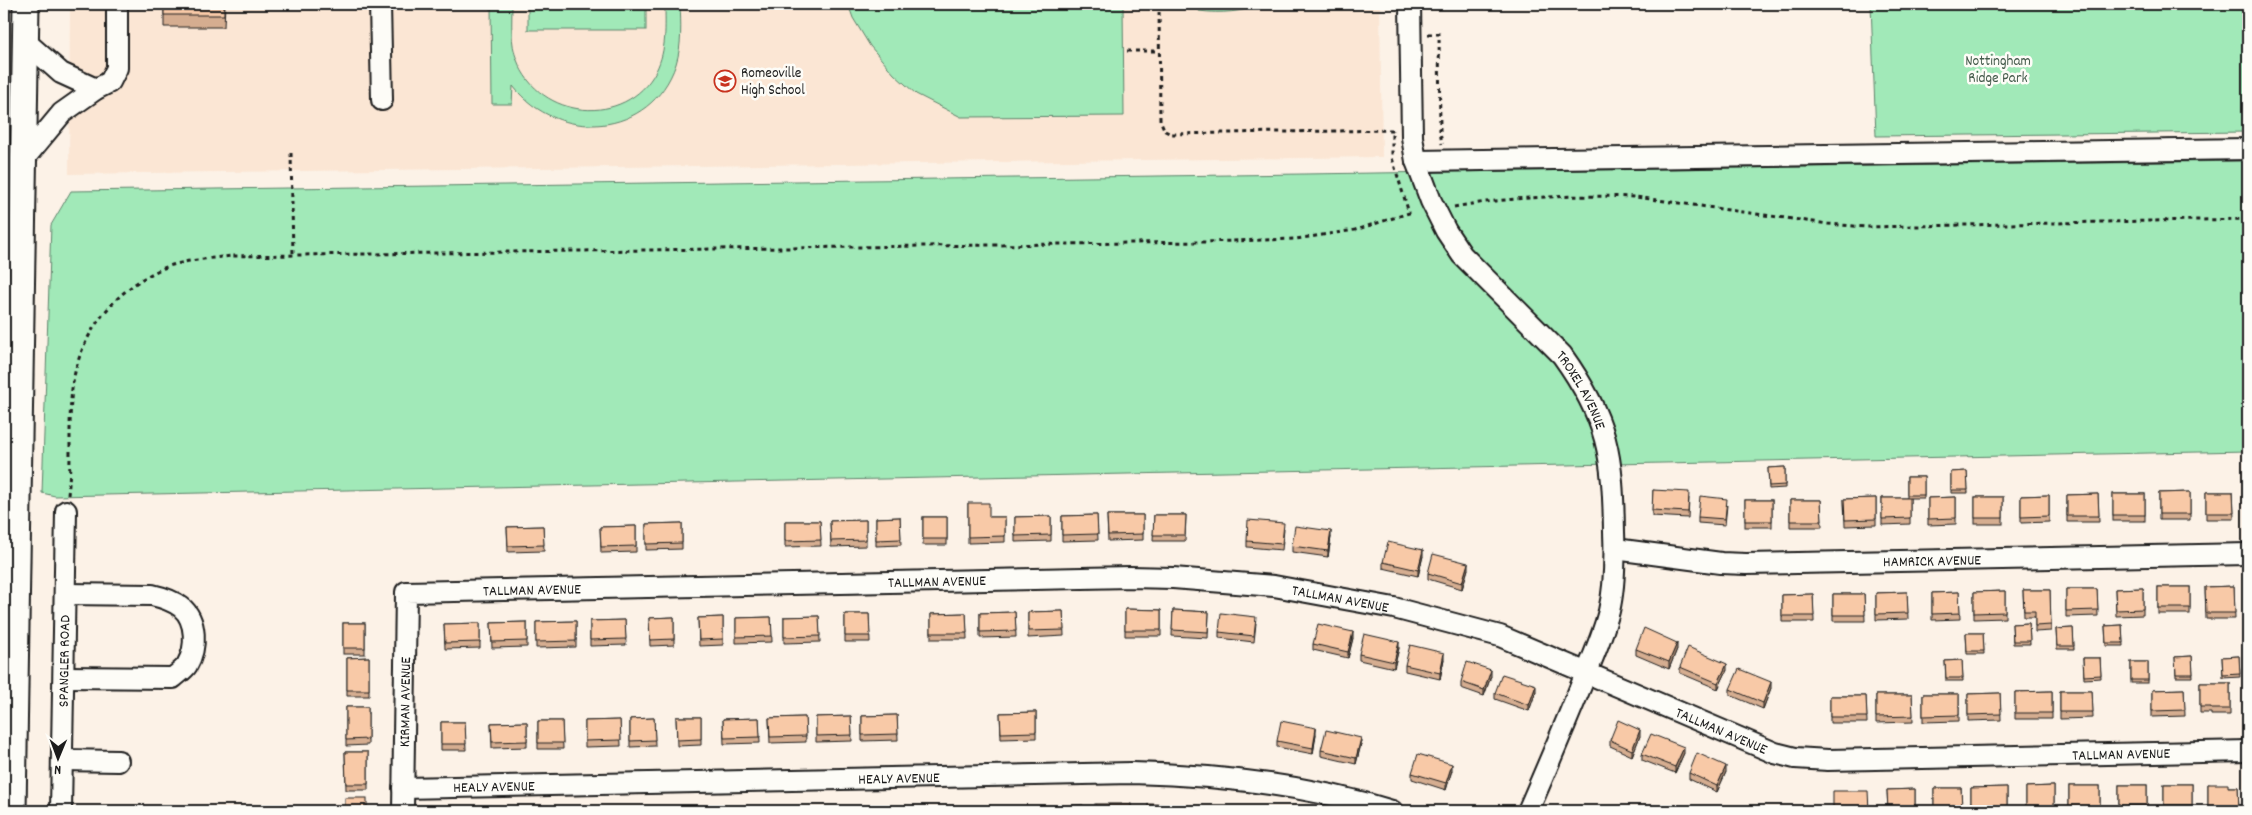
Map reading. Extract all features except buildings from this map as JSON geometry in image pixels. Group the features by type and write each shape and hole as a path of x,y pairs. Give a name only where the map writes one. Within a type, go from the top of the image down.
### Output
{"main road":[{"path":"13,811 26,4"}],"street":[{"path":"23,160 62,113 96,89 110,82 117,68 117,4"},
{"path":"380,4 382,100"},
{"name":"TROXEL AVENUE","path":"1410,4 1412,137 1416,161 1434,209 1462,255 1562,355 1586,391 1605,434 1611,461 1614,485 1615,549 1614,577 1609,611 1586,673 1528,811"},
{"path":"26,42 61,73 96,89"},
{"path":"1416,161 2248,149"},
{"name":"SPANGLER ROAD","path":"61,811 66,511"},
{"name":"HAMRICK AVENUE","path":"1615,549 1721,563 1746,564 2248,554"},
{"name":"TALLMAN AVENUE","path":"406,592 1130,577 1173,578 1274,586 1394,608 1500,636 1775,753 1811,760 2248,751"},
{"name":"KIRMAN AVENUE","path":"403,811 406,592"},
{"path":"64,677 173,678 186,666 195,644 188,616 181,607 162,597 152,595 65,594"},
{"path":"62,760 118,761"},
{"name":"HEALY AVENUE","path":"403,788 1132,773 1195,776 1269,784 1323,794 1392,811"}],"path":[{"path":"1159,4 1160,120 1165,131 1171,134 1392,130"},
{"path":"1411,34 1439,34 1440,130 1443,161"},
{"path":"1127,51 1159,51"},
{"path":"66,511 72,389 79,354 101,314 126,291 158,270 193,260 231,256 1296,239 1355,230 1410,213 1392,158 1392,120"},
{"path":"291,153 294,255"},
{"path":"1449,199 1454,207 1506,199 1636,197 1828,224 1866,227 2248,220"}],"shaded area":[{"name":"Romeoville High School","path":"70,4 1380,4 1382,157 69,174"}],"green space":[{"path":"491,4 512,4 512,40 517,60 528,80 544,95 563,105 584,109 605,108 625,102 642,89 660,63 665,38 665,4 680,4 680,42 676,64 664,89 646,107 625,119 602,124 578,124 554,117 532,105 513,86 512,104 492,104"},
{"path":"528,4 646,4 646,30 528,30"},
{"path":"848,4 1123,4 1124,116 961,117 916,94 894,74 870,46 853,18"},
{"path":"1198,4 1263,4 1240,11 1215,12 1199,11"},
{"name":"Nottingham Ridge Park","path":"1871,4 2248,4 2248,132 1876,136"},
{"path":"2248,161 2248,451 55,496 42,493 51,225 71,191"}],"place":[{"name":"Romeoville High School","path":"725,81"}]}
